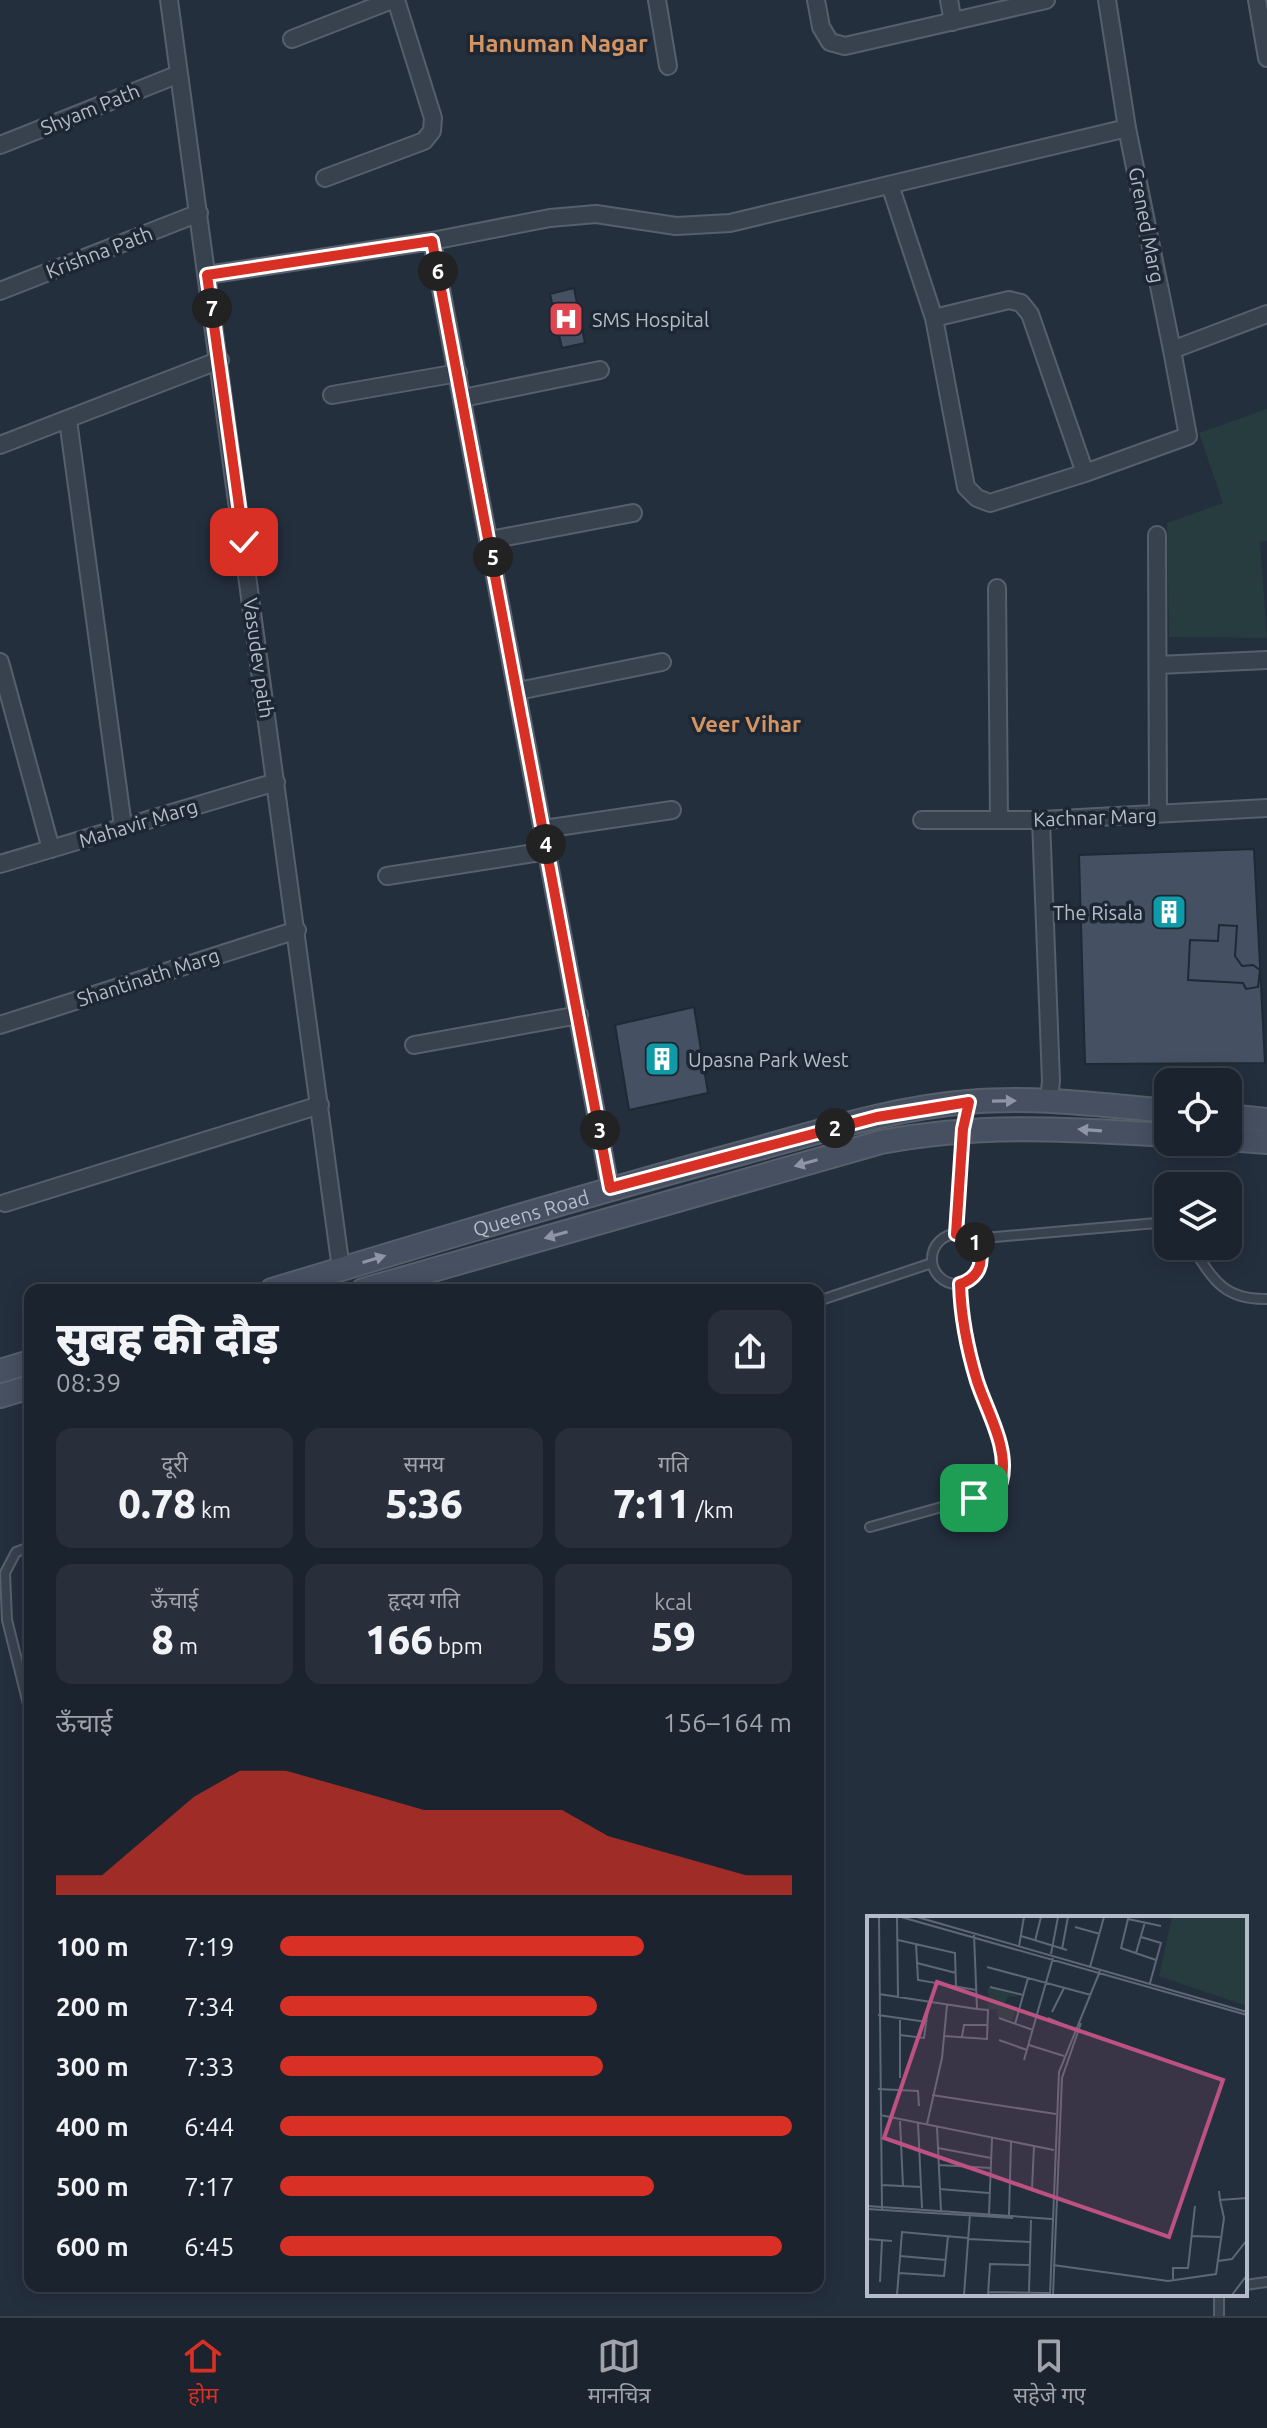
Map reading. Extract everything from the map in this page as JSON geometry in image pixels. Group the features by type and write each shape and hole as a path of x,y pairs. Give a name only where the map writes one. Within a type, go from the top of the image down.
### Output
{"street":[{"name":"Vasudev path","path":"169,0 341,1269"},
{"path":"292,39 394,0 433,118 432,131 424,141 325,178"},
{"path":"657,0 668,66"},
{"path":"816,0 821,27 830,42 845,46 1046,0"},
{"path":"949,0 953,22"},
{"name":"Grened Marg","path":"1085,473 1188,436 1127,128 1107,0"},
{"path":"1257,0 1267,58"},
{"name":"Shyam Path","path":"0,145 179,74"},
{"path":"207,275 432,241 550,218 596,214 676,226 730,223 1127,128"},
{"path":"890,185 934,318 966,487 977,498 990,503 1085,473 1030,314 1021,303 1009,300 934,318"},
{"name":"Krishna Path","path":"0,291 199,213"},
{"path":"432,241 610,1188"},
{"path":"1172,350 1267,314"},
{"path":"0,445 220,360"},
{"path":"463,398 600,370"},
{"path":"332,395 458,373"},
{"path":"68,420 123,826"},
{"path":"490,540 633,513"},
{"path":"1157,535 1158,814"},
{"path":"997,588 999,819"},
{"path":"1158,665 1267,660"},
{"path":"0,662 51,849"},
{"path":"518,691 662,662"},
{"name":"Mahavir Marg","path":"0,864 276,782"},
{"name":"Kachnar Marg","path":"922,820 1041,820 1267,808"},
{"path":"544,829 672,810"},
{"path":"1041,820 1051,1081 1049,1100"},
{"path":"387,876 547,851"},
{"name":"Shantinath Marg","path":"0,1025 297,930"},
{"path":"414,1045 579,1015"},
{"name":"Queens Road","path":"292,1284 610,1188 877,1117 969,1102 1049,1100 1154,1110"},
{"path":"5,1203 320,1105"},
{"path":"1242,1117 1267,1120"},
{"name":"Queens Road","path":"384,1284 881,1142 963,1129 1043,1127 1154,1134"},
{"path":"1242,1140 1267,1142"},
{"path":"0,1371 24,1364"},
{"path":"0,1396 24,1389"}],"lane":[{"path":"956,1234 963,1129 969,1102"},
{"path":"972,1239 981,1252 980,1269 960,1284 945,1281 932,1263 935,1246 940,1240 956,1234 972,1239 1154,1223"},
{"path":"1201,1260 1218,1286 1245,1299 1267,1299"},
{"path":"824,1299 932,1263"},
{"path":"870,1527 974,1498 1001,1482 1004,1470 1002,1451 977,1381 961,1318 960,1284"},
{"path":"24,1549 16,1552 5,1573 7,1620 24,1688"},
{"path":"1247,2285 1267,2282"}],"green space":[{"path":"1267,409 1267,541 1260,542 1267,638 1169,637 1167,523 1223,503 1199,433"}],"building":[{"path":"574,288 585,343 562,348 550,294"},
{"name":"The Risala","path":"1254,849 1265,1063 1085,1064 1079,855"},
{"path":"1219,925 1237,926 1235,956 1242,966 1253,965 1260,970 1258,987 1246,989 1243,983 1188,980 1190,940 1218,941"},
{"name":"Upasna Park West","path":"694,1007 708,1093 629,1110 615,1025"}],"place":[{"name":"SMS Hospital","path":"566,319"},
{"name":"The Risala","path":"1169,912"},
{"name":"Upasna Park West","path":"662,1059"}],"district":[{"name":"Hanuman Nagar","path":"558,43"},
{"name":"Veer Vihar","path":"746,723"}],"route":[{"path":"244,542 207,275 432,241 610,1188 877,1117 969,1102 963,1129 956,1234 972,1239 981,1252 981,1261 975,1276 960,1284 961,1318 977,1381 1002,1451 1004,1470 1001,1482 974,1498"}]}
